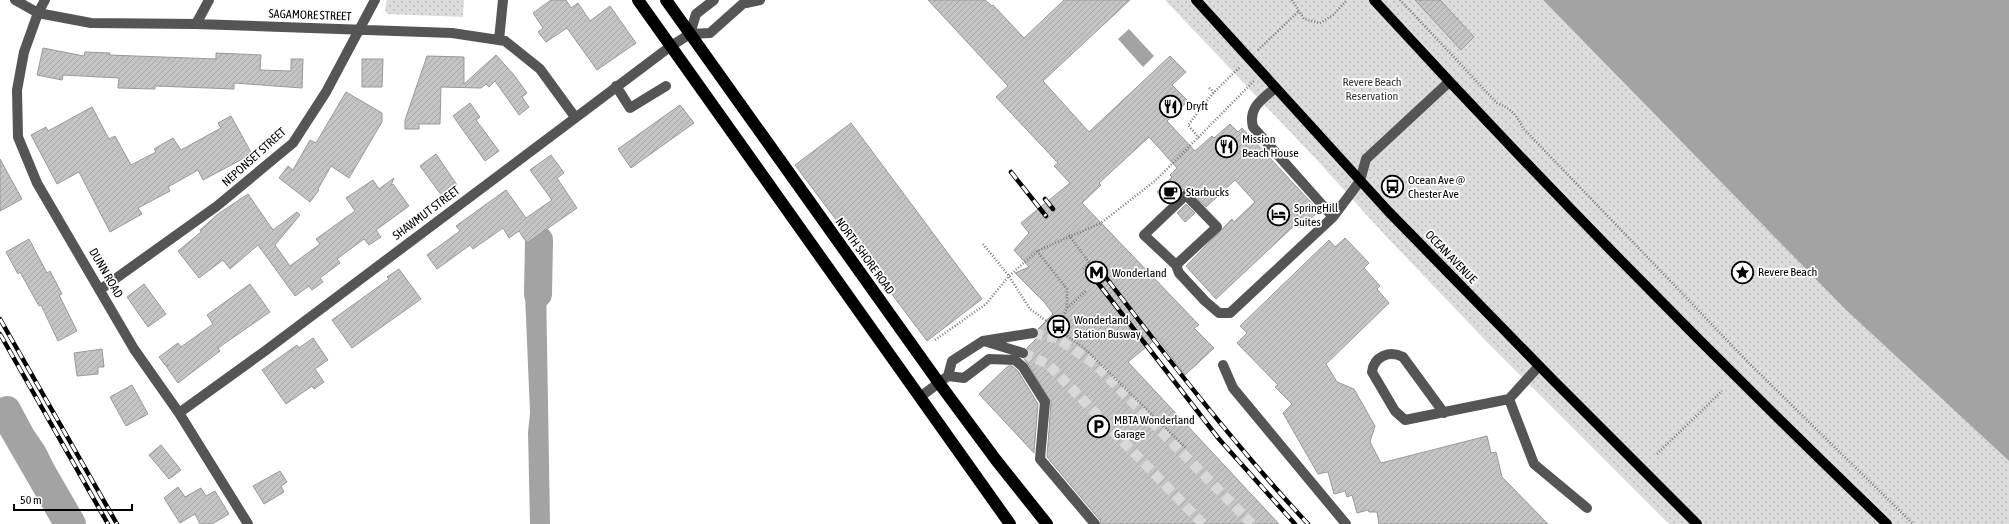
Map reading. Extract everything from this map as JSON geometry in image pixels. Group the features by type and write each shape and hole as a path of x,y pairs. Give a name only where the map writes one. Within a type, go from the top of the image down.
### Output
{"highway":[{"path":"638,0 1010,524"},
{"name":"NORTH SHORE ROAD","path":"666,0 943,379 996,460 1047,524"}],"main road":[{"name":"OCEAN AVENUE","path":"1196,0 1360,181 1539,366 1697,524"},
{"path":"1374,0 1449,82 1631,269 1887,524"}],"street":[{"name":"SAGAMORE STREET","path":"15,0 38,13 91,23 196,24 360,29 452,33 505,41 540,69 575,117"},
{"name":"DUNN ROAD","path":"45,0 38,13 24,52 17,90 18,138 38,183 134,349 179,413 248,524"},
{"path":"196,24 209,0"},
{"name":"NEPONSET STREET","path":"101,290 217,206 293,143 326,92 375,0"},
{"path":"499,40 503,0"},
{"path":"714,0 696,14 690,34 710,33 746,1 760,0"},
{"name":"SHAWMUT STREET","path":"179,413 265,352 616,86 690,34"},
{"path":"1176,266 1217,227 1186,195 1144,235 1176,266 1179,273 1205,301 1219,313 1230,313 1333,217 1360,181 1366,159 1449,82"},
{"path":"616,86 630,108 666,86"},
{"path":"1275,88 1254,107 1250,118 1253,127 1333,217"},
{"path":"920,397 943,379 952,361 983,341 1033,333"},
{"path":"983,341 1023,353"},
{"path":"1444,413 1403,357 1396,353 1386,354 1377,360 1373,366 1372,372 1400,417 1405,420 1444,413 1509,399 1539,366"},
{"path":"943,379 964,378 989,359 1015,360 1024,367 1044,402 1040,459 1096,524"},
{"path":"1223,365 1233,388 1346,524"},
{"path":"1509,399 1534,464 1588,508"}],"path":[{"path":"1292,0 1304,19 1320,23 1334,15 1347,0"},
{"path":"1400,0 1497,104 1507,107 1518,118 1523,128 1749,363 1913,524"},
{"path":"936,340 986,304 1009,276 1037,251 1069,235 1101,223 1156,180 1199,138 1262,72"},
{"path":"1199,138 1188,125 1214,92 1209,88"},
{"path":"1069,235 1090,264"},
{"path":"983,244 1009,276 1030,309 1058,327 1084,348 1186,448"},
{"path":"1037,251 1067,289 1067,308"},
{"path":"1083,269 1095,260"},
{"path":"1058,327 1067,308 1087,290"},
{"path":"1657,454 1722,391"}],"green space":[{"path":"387,0 464,0 463,17 387,14 385,9"},
{"name":"Revere Beach Reservation","path":"1165,0 1543,0 1845,309 2009,461 2009,524 1669,524 1486,341"}],"shaded area":[{"path":"1543,0 2009,0 2009,461 1845,309"},
{"path":"1129,29 1154,56 1143,67 1118,39"},
{"path":"529,253 536,253 541,258 546,282 550,524 530,524 528,432 530,413 525,294 525,260"},
{"path":"8,419 37,471 73,524 52,524 0,434 0,425"}],"building":[{"path":"551,0 566,0 571,8 578,3 590,21 610,6 636,43 597,70 567,28 546,42 538,32 543,28 533,13"},
{"path":"928,0 985,0 992,6 993,5 1024,38 1064,0 1130,0 1043,81 1089,132 1170,56 1186,72 1172,85 1188,101 1167,121 1195,151 1212,136 1214,138 1230,124 1238,132 1242,128 1319,211 1300,228 1296,224 1216,299 1186,266 1232,219 1234,222 1255,202 1235,180 1206,207 1187,189 1182,190 1168,203 1157,192 1172,177 1170,175 1177,168 1149,137 1099,183 1101,185 1082,203 1199,325 1194,328 1214,348 1185,375 1157,338 1128,362 1279,524 1101,524 1100,520 1047,457 1051,402 1024,359 1029,355 1027,348 1039,336 1038,329 1053,314 1045,303 1015,273 1029,267 1014,250 1029,233 1021,223 1070,183 1054,166 1058,163 996,97 1008,86"},
{"path":"1415,0 1440,0 1474,37 1461,50"},
{"path":"43,48 84,56 85,52 110,53 109,55 216,59 216,53 261,55 260,70 291,71 291,59 303,59 302,88 234,83 234,89 155,86 155,89 118,88 119,78 63,75 62,80 37,75"},
{"path":"496,55 514,75 527,93 522,97 529,107 519,115 495,81 489,87 486,84 481,88 441,87 440,124 419,124 419,129 405,129 405,120 427,56 464,57 464,84"},
{"path":"362,59 383,59 382,87 362,87"},
{"path":"346,92 382,113 382,122 349,178 331,166 318,189 319,190 310,202 279,178 288,166 293,170 310,140 316,143"},
{"path":"470,103 480,117 476,120 499,151 485,161 453,116"},
{"path":"680,105 694,123 631,168 618,149"},
{"path":"92,107 109,139 115,136 131,165 156,152 154,149 173,138 181,150 221,128 218,123 231,116 252,154 203,180 198,170 168,187 170,191 138,208 142,214 110,232 79,172 57,184 31,135 46,127 48,131"},
{"path":"851,123 982,299 927,341 795,165"},
{"path":"436,154 457,185 442,196 420,166"},
{"path":"551,155 564,173 557,178 577,208 527,243 519,231 509,238 503,228 473,249 470,245 437,269 427,255 460,231 456,226 506,190 526,218 552,200 530,170"},
{"path":"0,159 22,199 0,211"},
{"path":"394,178 391,185 393,184 409,206 376,230 381,237 369,245 364,239 337,259 340,263 320,278 323,282 312,290 309,286 295,296 258,245 230,269 223,260 199,278 178,251 201,232 200,230 218,214 248,194 273,230 297,212 300,215 275,245 290,266 320,244 316,239 355,211 346,198 373,180 379,189"},
{"path":"1186,204 1195,213 1185,222 1177,213"},
{"path":"1345,238 1369,263 1364,268 1380,286 1377,289 1389,303 1326,364 1337,382 1354,389 1375,426 1370,442 1381,463 1487,436 1491,453 1496,452 1502,477 1548,524 1379,524 1377,512 1369,512 1368,510 1357,513 1352,495 1347,497 1345,491 1334,494 1328,472 1318,474 1283,413 1292,404 1275,387 1278,385 1237,343 1247,333 1240,326 1329,240 1335,247"},
{"path":"29,239 47,273 50,271 62,294 59,295 77,331 58,341 41,305 39,306 20,272 18,274 6,252"},
{"path":"399,269 421,299 352,348 332,320 389,279 387,277"},
{"path":"144,284 166,314 148,327 127,297"},
{"path":"250,284 270,312 218,348 220,351 178,383 166,366 169,365 165,365 159,357 178,343 181,347 213,324 207,315"},
{"path":"313,338 328,360 315,369 324,382 314,389 312,386 286,404 262,370 297,345 299,348"},
{"path":"102,349 104,367 98,367 98,374 77,376 74,353"},
{"path":"1008,366 1012,366 1018,371 1038,404 1034,453 979,394"},
{"path":"132,385 148,414 126,426 110,397"},
{"path":"161,445 181,470 169,479 149,455"},
{"path":"280,471 287,482 281,486 284,492 264,504 253,486"},
{"path":"178,487 185,497 201,488 206,496 215,491 229,514 212,524 200,524 195,514 180,523 164,498"}],"waterway":[{"path":"538,294 539,240"},
{"path":"7,410 72,524"}],"tunnel":[{"path":"1033,333 1057,338 1096,365 1252,524"},
{"path":"1023,353 1048,364 1203,524"}],"railway":[{"path":"1011,172 1046,216"},
{"path":"1045,199 1053,209"},
{"path":"1098,267 1174,366 1226,430 1308,524"},
{"path":"1091,274 1219,439 1295,524"},
{"path":"0,319 117,524"},
{"path":"0,334 108,524"}],"place":[{"name":"Dryft","path":"1170,106"},
{"name":"Mission Beach House","path":"1227,146"},
{"name":"Ocean Ave @ Chester Ave","path":"1393,187"},
{"name":"Starbucks","path":"1171,192"},
{"name":"SpringHill Suites","path":"1278,215"},
{"name":"Revere Beach","path":"1742,272"},
{"name":"Wonderland","path":"1097,273"},
{"name":"Wonderland Station Busway","path":"1058,327"},
{"name":"MBTA Wonderland Garage","path":"1099,427"}]}
